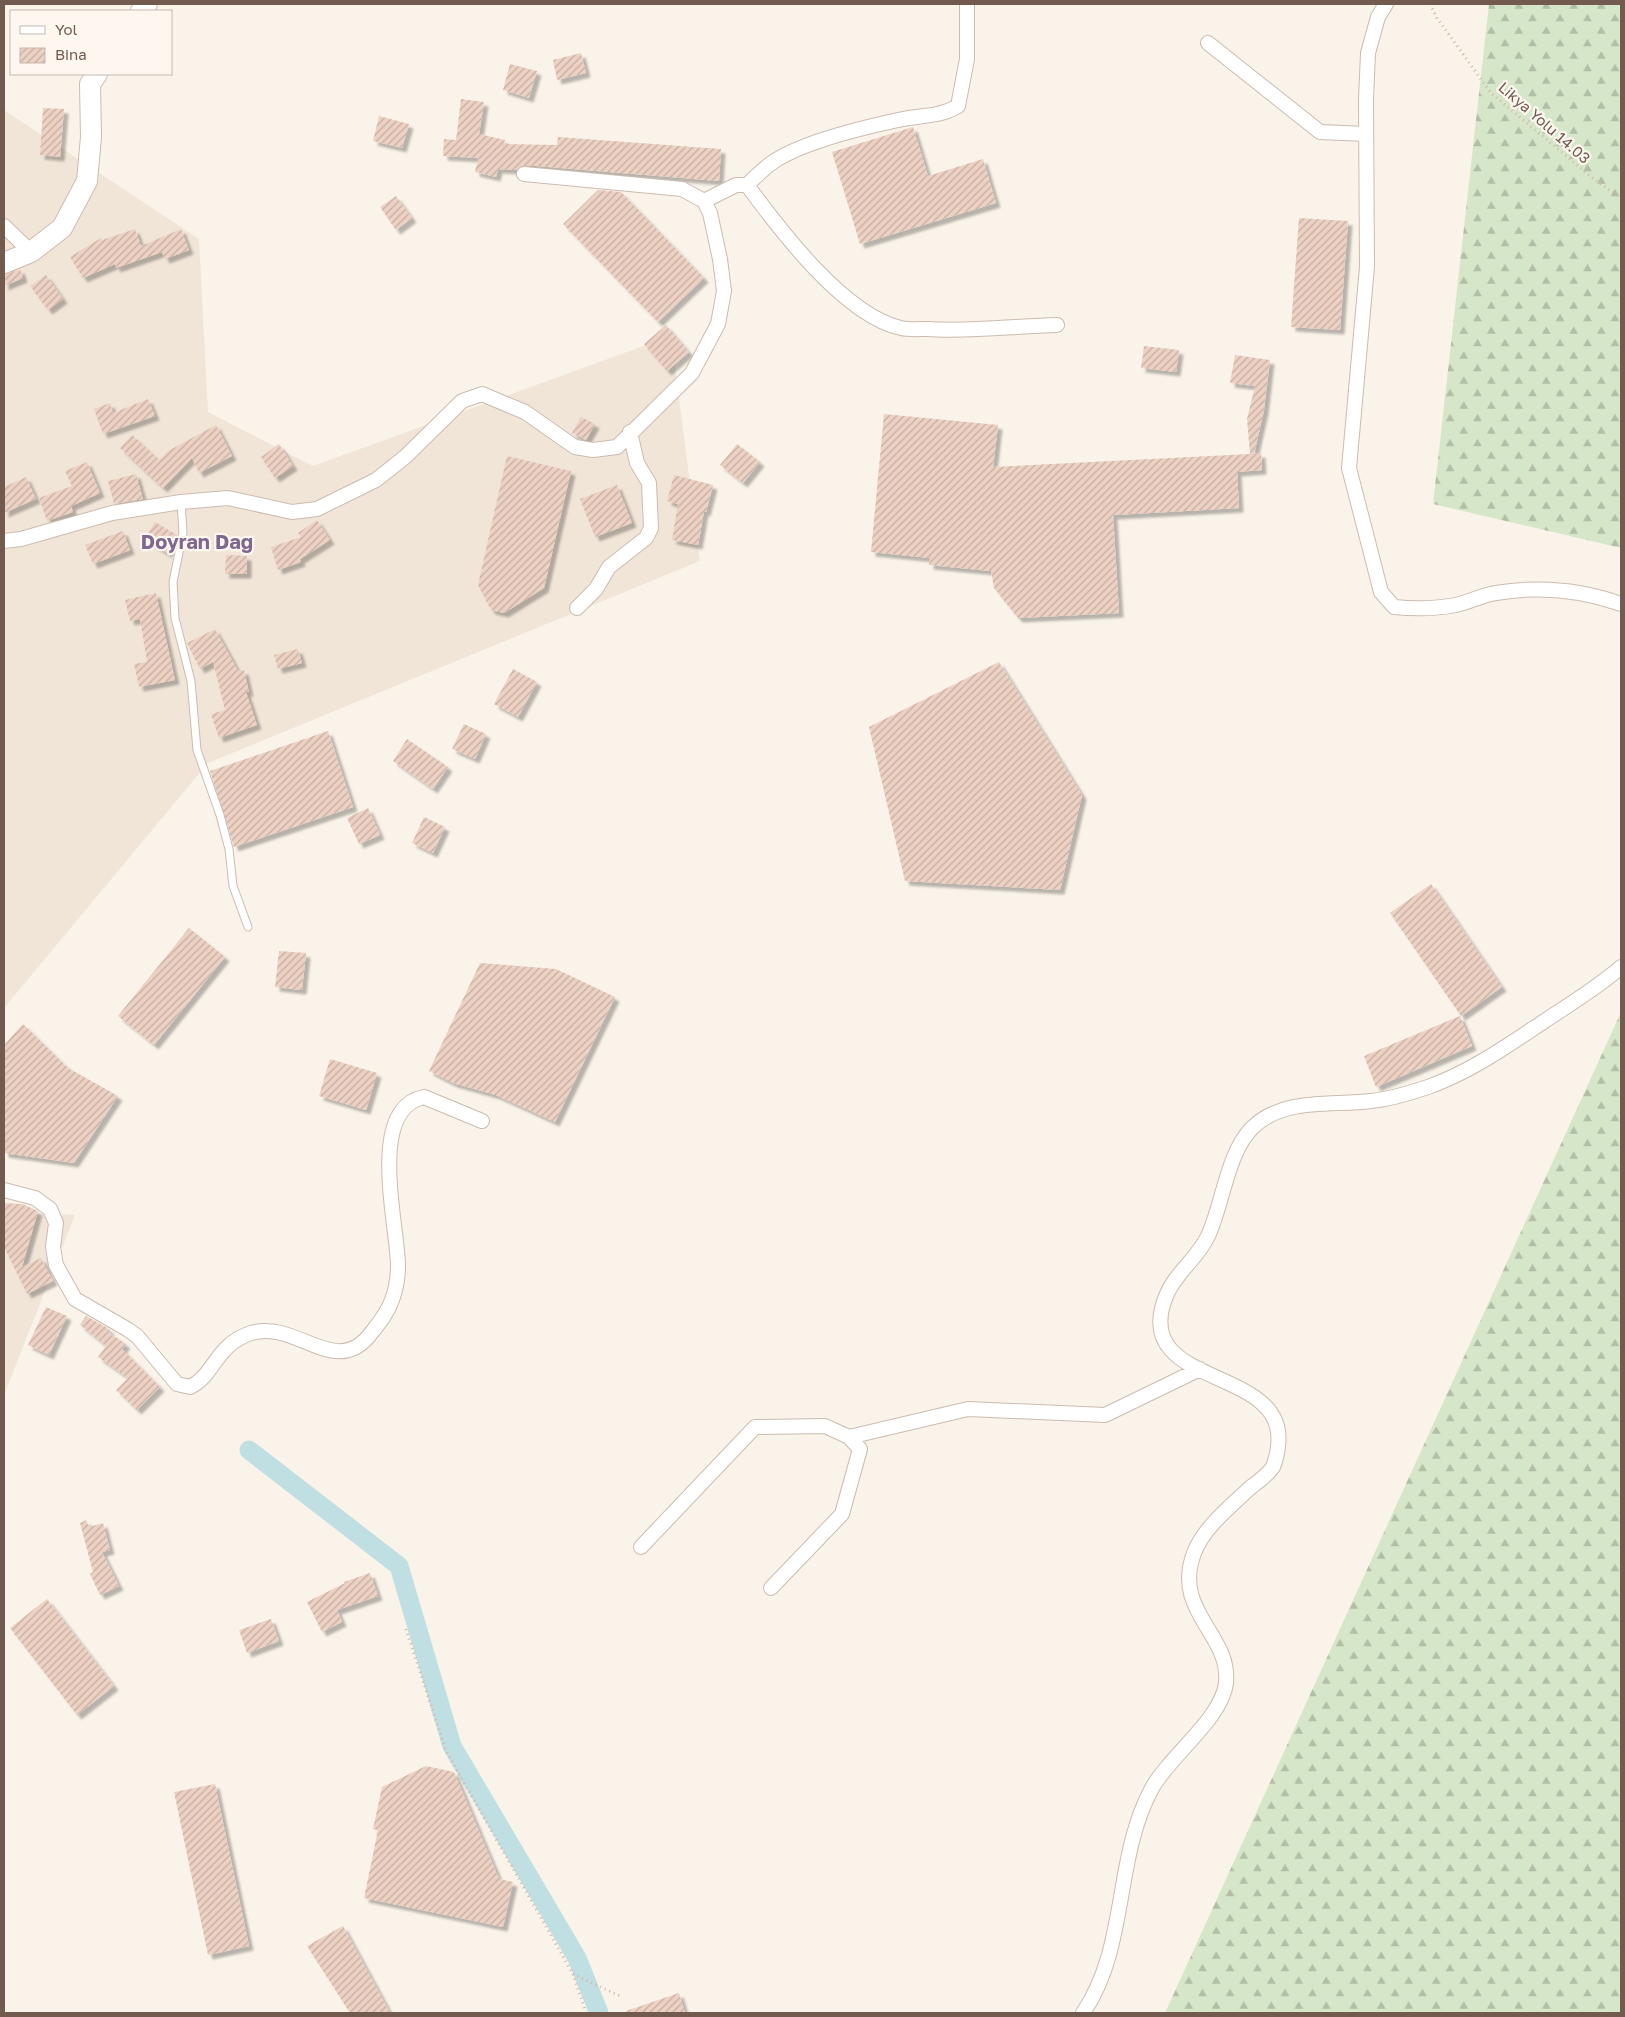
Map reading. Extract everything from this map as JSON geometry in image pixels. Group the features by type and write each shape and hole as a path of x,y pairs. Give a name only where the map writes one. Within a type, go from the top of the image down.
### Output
{"street":[{"path":"704,202 736,185 747,185 772,163 788,153 822,140 902,119 936,116 958,106 968,59 967,4"},
{"path":"1386,4 1378,17 1368,54 1366,134 1367,267 1350,468 1380,592 1394,607 1418,609 1456,605 1495,593 1534,589 1579,593 1621,604"},
{"path":"1208,43 1320,132 1366,134"},
{"path":"4,263 31,252 62,228 87,181 91,137 90,84 96,75"},
{"path":"4,541 21,539 112,513 181,502 228,498 292,512 317,509 376,480 405,457 462,401 482,394 526,412 575,447 593,450 617,447 692,372 718,324 724,292 710,213 704,202 682,189 524,174"},
{"path":"747,185 783,234 813,266 862,312 879,321 901,328 949,331 1057,325"},
{"path":"4,226 31,252"},
{"path":"577,608 596,589 608,567 646,538 651,528 649,483 637,463 630,432"},
{"path":"1083,2013 1105,1969 1116,1924 1134,1826 1152,1788 1168,1764 1199,1731 1220,1703 1226,1685 1225,1666 1193,1605 1188,1585 1194,1552 1202,1537 1272,1467 1279,1445 1278,1426 1269,1408 1249,1393 1175,1355 1163,1341 1160,1320 1166,1297 1174,1282 1208,1236 1234,1157 1251,1128 1274,1112 1292,1107 1371,1101 1400,1096 1433,1085 1509,1045 1595,988 1621,967"},
{"path":"4,1190 35,1198 50,1209 56,1222 53,1247 56,1265 75,1299 137,1336 177,1384 190,1387 198,1383 229,1344 254,1332 281,1333 337,1353 349,1352 360,1347 385,1315 396,1286 398,1266 389,1171 392,1131 399,1112 410,1102 424,1097 482,1121"},
{"path":"849,1437 968,1409 1105,1415 1200,1369"},
{"path":"641,1547 755,1427 825,1426 849,1437 860,1449 842,1514 771,1588"}],"lane":[{"path":"181,502 183,534 173,582 175,618 191,681 197,750 220,815 229,849 233,886 248,927"}],"path":[{"name":"Likya Yolu 14.03","path":"1430,4 1437,18 1491,93 1594,180 1621,198"},
{"path":"406,1629 446,1751 573,1974 586,2013"},
{"path":"573,1974 620,1996"}],"shaded area":[{"path":"4,110 199,239 208,412 313,466 671,336 700,561 208,763 4,1008"},
{"path":"4,1212 75,1215 4,1395"}],"green space":[{"path":"1489,4 1621,4 1621,548 1433,504"},
{"path":"1621,1012 1621,2013 1165,2013"}],"building":[{"path":"581,53 586,73 557,80 553,60"},
{"path":"510,64 537,71 529,98 503,90"},
{"path":"461,99 484,102 479,134 505,140 504,144 557,145 558,137 721,149 719,181 525,165 516,170 498,169 496,177 475,172 478,158 443,156 444,139 456,140"},
{"path":"43,108 64,109 60,157 40,155"},
{"path":"379,116 409,124 402,148 373,141"},
{"path":"913,127 928,176 983,159 996,203 860,244 832,152"},
{"path":"598,190 621,192 704,278 658,322 563,224"},
{"path":"396,196 412,218 396,230 380,207"},
{"path":"1299,218 1348,221 1340,330 1291,327"},
{"path":"135,229 141,246 181,229 189,250 165,259 162,252 116,268 115,264 83,278 70,257 101,238 102,240"},
{"path":"20,269 23,278 4,286 4,275"},
{"path":"46,275 63,299 48,310 30,286"},
{"path":"666,325 689,352 667,371 644,344"},
{"path":"1144,346 1179,350 1176,372 1141,368"},
{"path":"1235,355 1270,360 1264,410 1254,454 1261,453 1262,470 1237,472 1239,508 1113,515 1119,613 1018,618 994,588 991,571 929,565 930,558 871,552 884,414 998,425 993,467 1250,454 1247,419 1255,386 1230,383"},
{"path":"148,399 155,416 103,434 94,409 110,403 113,413"},
{"path":"581,417 595,424 586,440 572,433"},
{"path":"216,425 232,456 199,473 192,458 163,488 120,448 132,435 159,460 168,451"},
{"path":"279,444 293,466 275,478 261,457"},
{"path":"737,444 760,462 743,483 720,465"},
{"path":"507,456 571,471 544,588 504,613 491,610 478,585"},
{"path":"87,462 100,493 71,506 73,512 47,521 39,498 72,486 65,471"},
{"path":"136,474 143,499 114,504 108,481"},
{"path":"674,475 713,485 706,512 704,511 698,545 672,540 678,504 667,501"},
{"path":"26,477 36,499 4,513 4,487"},
{"path":"617,485 632,523 595,537 580,499"},
{"path":"317,520 330,540 300,559 301,562 278,570 271,547 301,537 298,533"},
{"path":"155,522 177,535 167,553 144,539"},
{"path":"123,531 130,550 93,564 85,545"},
{"path":"226,555 247,556 247,574 225,574"},
{"path":"156,593 175,680 139,687 134,664 147,662 140,619 130,621 125,600"},
{"path":"215,629 238,671 244,670 249,692 246,692 257,725 219,738 211,714 225,710 213,662 200,669 187,643"},
{"path":"298,649 302,663 278,669 274,655"},
{"path":"999,662 1082,795 1060,890 905,881 869,727"},
{"path":"513,669 537,682 518,717 494,704"},
{"path":"464,724 486,734 475,759 452,749"},
{"path":"328,731 353,807 234,847 210,771"},
{"path":"407,739 448,767 433,789 393,761"},
{"path":"368,808 380,835 359,844 347,818"},
{"path":"424,817 445,827 433,853 412,843"},
{"path":"1431,884 1502,987 1461,1016 1390,913"},
{"path":"189,928 225,957 154,1045 118,1016"},
{"path":"279,951 306,953 302,990 275,987"},
{"path":"480,963 556,969 615,997 555,1122 496,1095 453,1083 429,1071"},
{"path":"1460,1016 1472,1046 1376,1087 1364,1056"},
{"path":"23,1024 68,1068 118,1096 74,1163 4,1153 4,1045"},
{"path":"330,1059 377,1073 366,1110 319,1096"},
{"path":"4,1203 22,1204 38,1211 22,1267 41,1258 53,1281 27,1294 4,1247"},
{"path":"46,1307 67,1316 49,1355 28,1345"},
{"path":"86,1316 110,1330 108,1332 126,1344 122,1349 160,1387 137,1410 116,1390 128,1378 98,1357 106,1346 80,1325"},
{"path":"86,1520 89,1527 103,1523 110,1550 102,1552 119,1586 100,1595 90,1574 93,1572 80,1523"},
{"path":"370,1573 378,1596 337,1610 342,1622 322,1632 307,1602 344,1582"},
{"path":"47,1599 114,1686 77,1715 10,1628"},
{"path":"271,1619 279,1641 247,1653 239,1630"},
{"path":"426,1766 454,1772 499,1879 513,1882 503,1927 364,1898 378,1830 373,1829 382,1787"},
{"path":"215,1784 249,1946 208,1955 174,1792"},
{"path":"343,1926 390,2013 350,2013 307,1946"},
{"path":"679,1993 685,2013 627,2013 626,2011"}],"waterway":[{"path":"249,1450 399,1566 452,1746 577,1958 599,2013"}],"district":[{"name":"Doyran Dağ","path":"197,542"}]}
